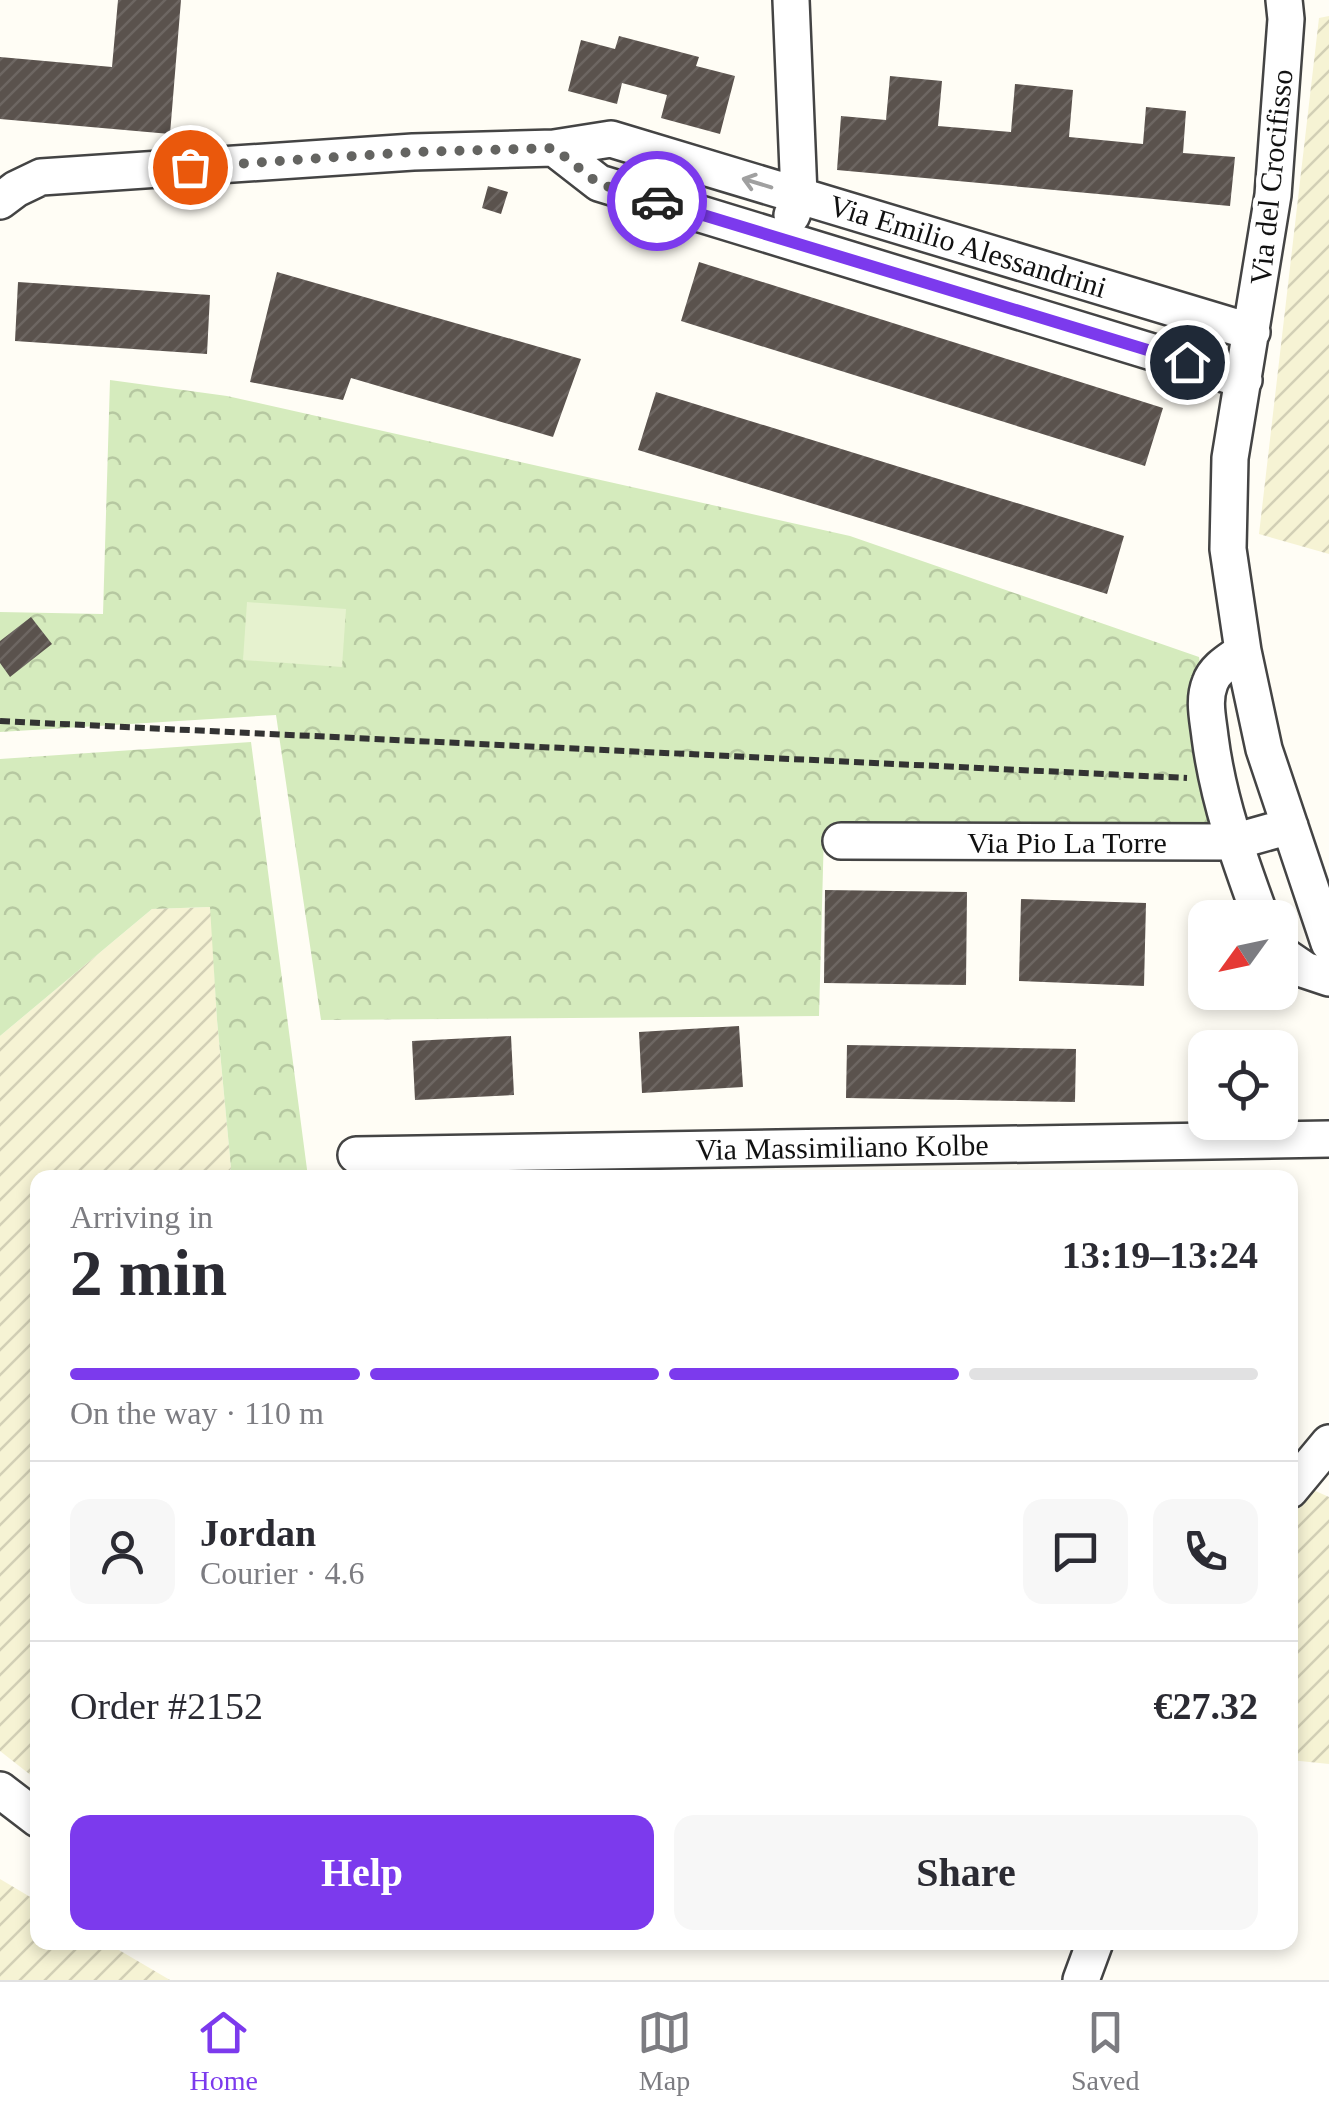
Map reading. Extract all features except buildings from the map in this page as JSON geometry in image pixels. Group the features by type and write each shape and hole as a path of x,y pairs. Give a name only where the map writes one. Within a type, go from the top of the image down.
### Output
{"street":[{"name":"Via Emilio Alessandrini","path":"784,240 799,196 791,0"},
{"name":"Via del Crocifisso","path":"1284,0 1280,114 1252,332 1230,458 1228,549 1243,651 1264,749 1329,944"},
{"name":"Via Emilio Alessandrini","path":"0,201 41,177 413,152 554,148 611,138 1252,332"},
{"name":"Via Emilio Alessandrini","path":"554,148 599,184 1244,380"},
{"path":"1243,651 1218,670 1210,682 1206,703 1216,780 1255,900"},
{"name":"Via Pio La Torre","path":"842,840 1234,842 1290,826"},
{"path":"1298,965 1329,978"},
{"name":"Via Massimiliano Kolbe","path":"356,1155 1329,1139"},
{"path":"1298,1480 1329,1443"},
{"path":"0,1790 30,1813"},
{"path":"1080,1980 1092,1950"}],"path":[{"path":"0,721 1216,780"}],"shaded area":[{"path":"1329,16 1329,554 1259,534 1319,18"},
{"path":"211,907 231,1168 30,1170 30,1775 0,1751 0,1036 152,909"},
{"path":"1311,1489 1329,1497 1329,1764 1298,1761 1298,1508"},
{"path":"0,1879 30,1897 30,1950 119,1950 170,1980 0,1980"}],"green space":[{"path":"110,380 227,396 850,536 1199,657 1224,834 824,832 819,1016 321,1020 276,715 0,732 0,612 103,614"},
{"path":"247,602 346,609 342,667 243,660"},
{"path":"251,742 307,1170 230,1170 210,907 152,909 0,1036 0,759"}],"way so far":[{"path":"190,167 413,152 554,148 599,184 657,201"}],"route":[{"path":"657,201 1187,362"}]}
